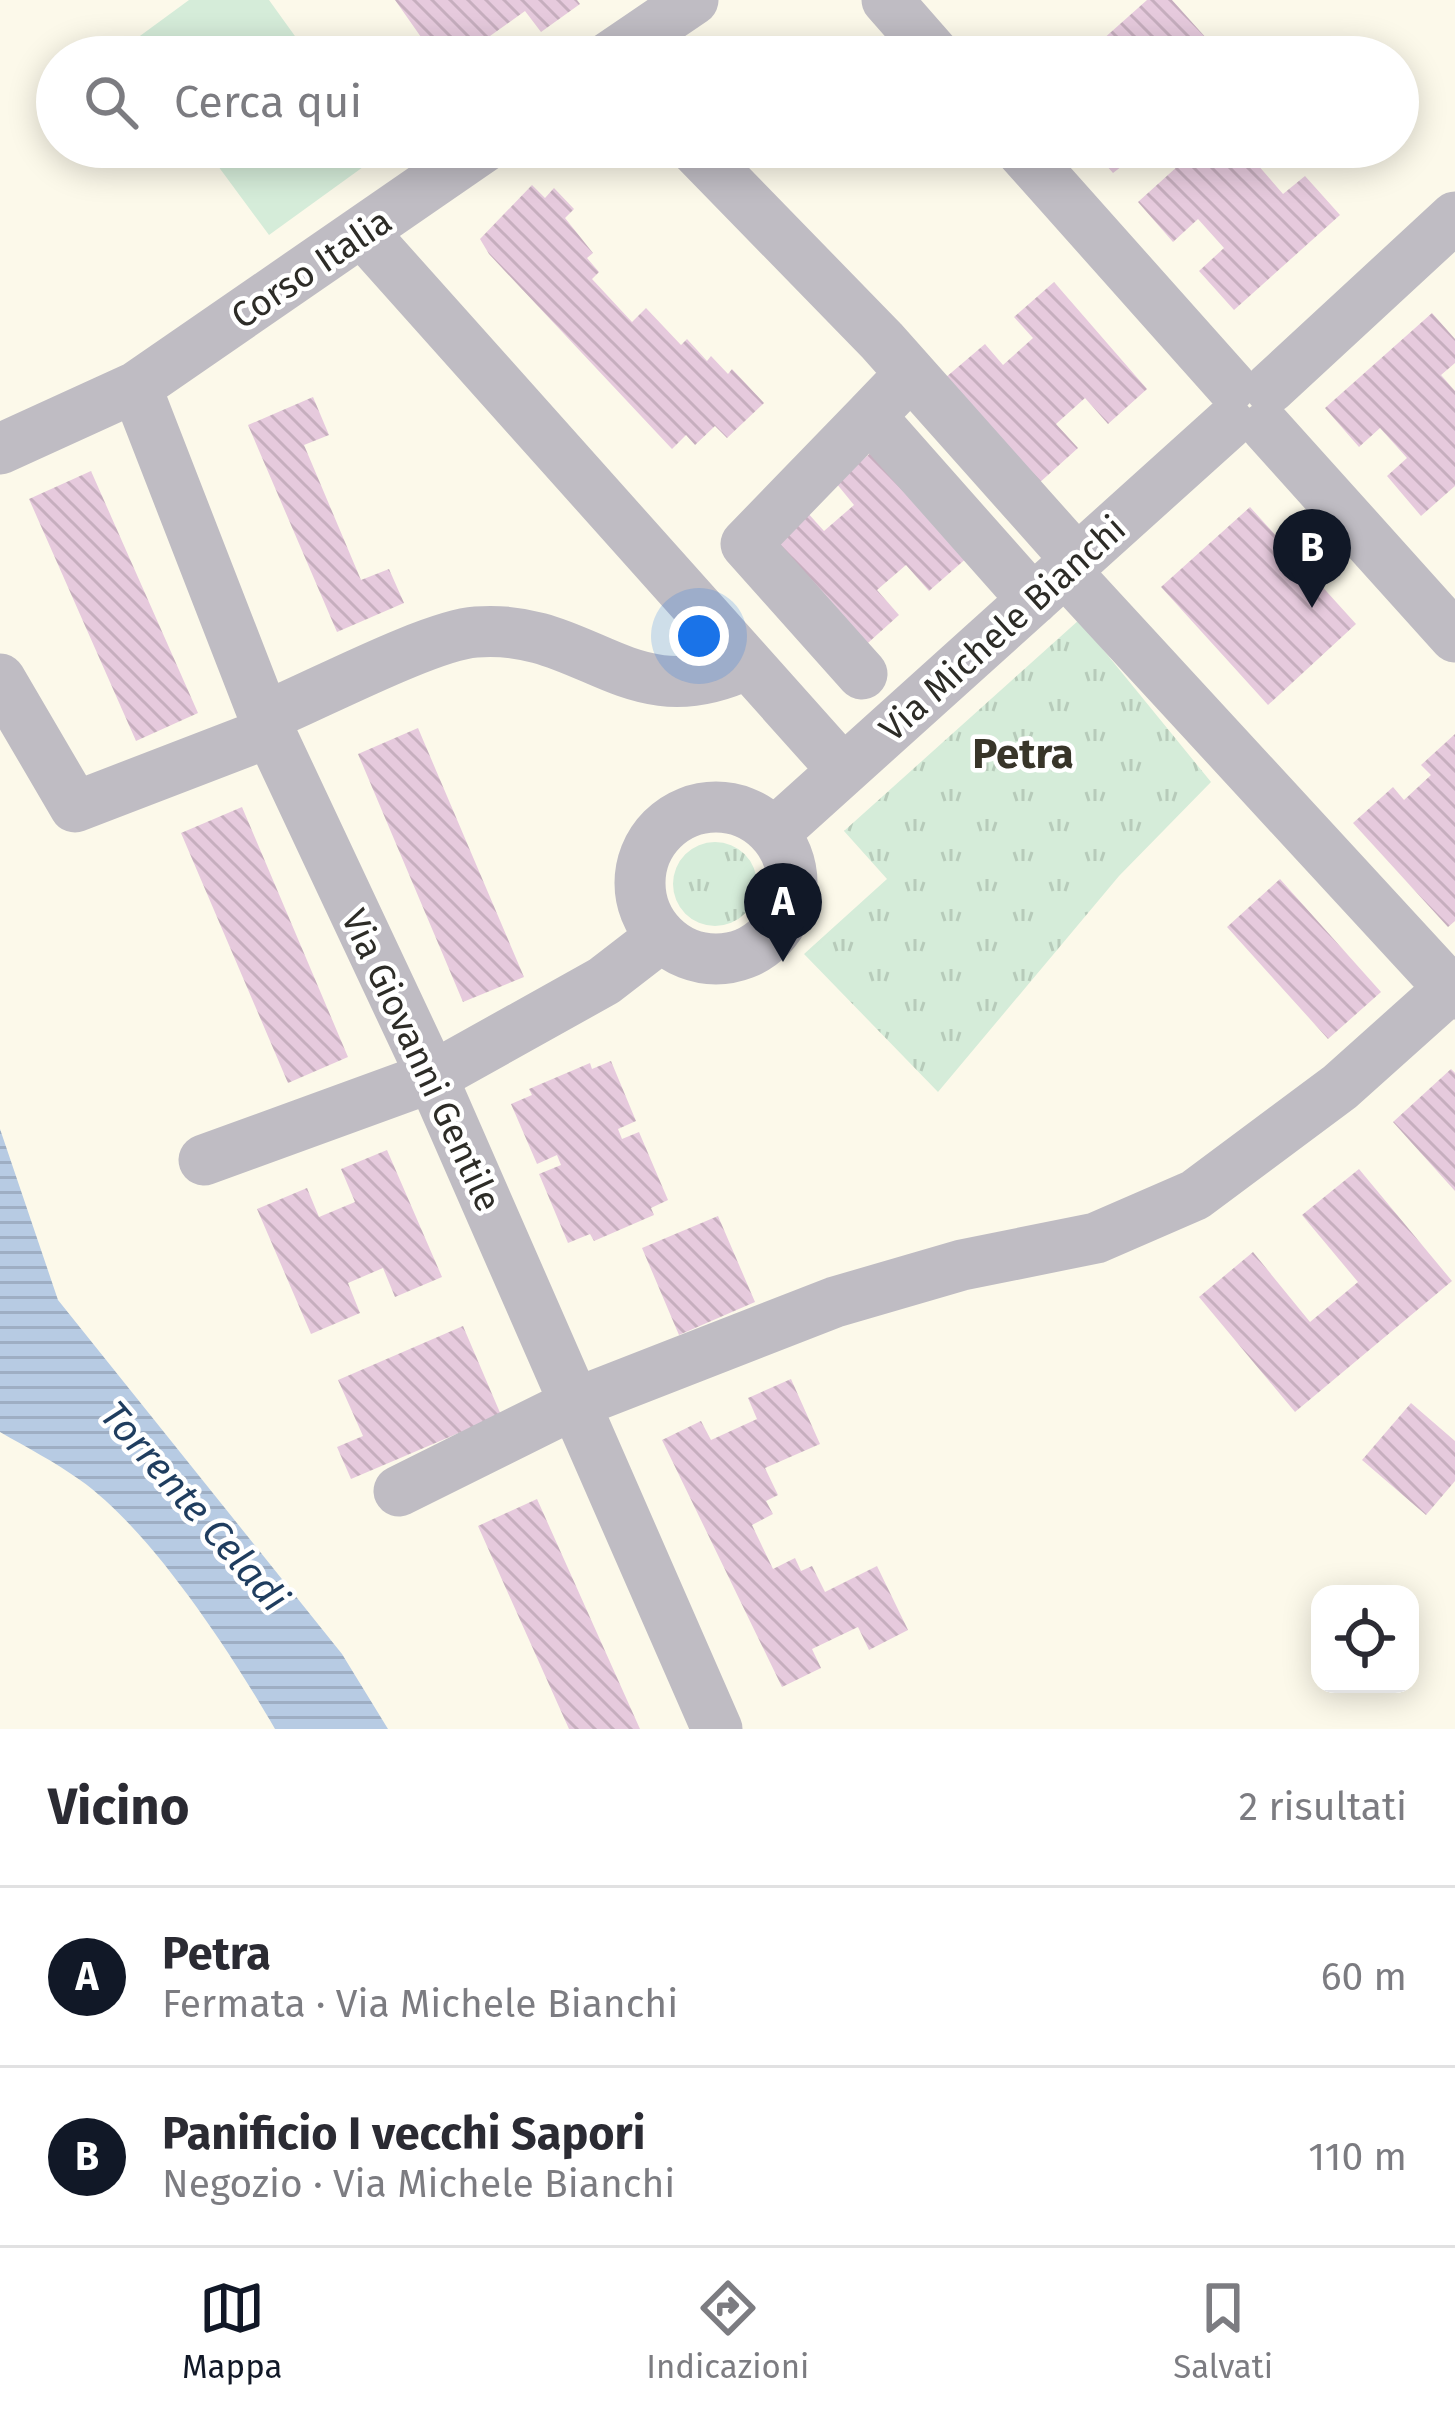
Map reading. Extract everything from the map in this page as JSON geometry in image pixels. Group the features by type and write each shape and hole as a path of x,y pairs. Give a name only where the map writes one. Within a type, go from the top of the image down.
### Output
{"street":[{"path":"640,36 693,0"},
{"path":"886,0 919,36"},
{"name":"Corso Italia","path":"0,448 136,387 455,168"},
{"path":"713,168 911,373 1058,577"},
{"path":"1037,168 1455,638"},
{"name":"Via Michele Bianchi","path":"774,833 1455,217"},
{"path":"364,234 843,770"},
{"path":"862,674 746,544 911,373"},
{"name":"Via Giovanni Gentile","path":"136,387 267,725 432,1077 717,1729"},
{"path":"399,1491 576,1403 835,1302 962,1265 1096,1238 1195,1195 1340,1087 1453,989 1058,577 870,416"},
{"path":"0,680 76,807 267,725 436,642 475,632 545,639 662,684 708,683 747,664"},
{"path":"733,808 774,833 788,855 793,880 789,907 776,929 733,958 707,959 682,952 661,937 643,905 640,869 664,826 696,809 733,808"},
{"path":"204,1160 432,1077 604,981 661,937"}],"green space":[{"path":"189,0 269,0 295,36 140,36"},
{"path":"220,168 362,168 269,235"},
{"path":"1079,620 1211,782 1119,876 938,1092 804,954 887,879 844,831"},
{"path":"715,842 745,854 757,884 745,914 715,926 685,914 673,884 685,854"}],"water":[{"name":"Torrente Celadi","path":"0,1129 58,1300 342,1654 388,1729 275,1729 213,1630 134,1529 80,1480 0,1432"}],"building":[{"path":"395,0 577,0 580,4 541,32 525,11 490,36 420,36"},
{"path":"1147,0 1172,0 1204,36 1107,36"},
{"path":"1176,168 1260,168 1283,194 1305,176 1340,215 1234,310 1199,271 1224,248 1198,219 1173,242 1138,202"},
{"path":"532,185 545,198 554,188 574,209 565,218 593,253 587,258 599,272 592,279 632,322 646,308 681,345 687,339 707,361 711,356 728,374 732,369 764,403 727,438 715,426 695,445 686,435 672,449 489,254 480,239"},
{"path":"1054,282 1147,389 1108,424 1085,398 1056,424 1078,448 1038,484 945,378 985,344 1003,365 1033,338 1014,317"},
{"path":"1432,313 1455,339 1455,363 1441,375 1455,391 1455,486 1421,516 1387,476 1407,458 1380,428 1359,447 1325,408"},
{"path":"313,397 329,435 304,445 361,580 389,569 404,603 337,632 248,425"},
{"path":"875,449 969,556 929,591 906,565 877,590 899,615 859,651 766,545 806,511 824,531 854,505 836,483"},
{"path":"91,471 198,713 136,741 29,499"},
{"path":"1250,507 1356,624 1268,705 1161,587"},
{"path":"418,728 524,977 463,1002 358,754"},
{"path":"1455,734 1455,921 1448,927 1353,823 1393,787 1404,800 1431,775 1421,765"},
{"path":"242,807 348,1057 288,1083 181,833"},
{"path":"1280,879 1381,992 1328,1039 1227,927"},
{"path":"611,1061 636,1121 618,1129 622,1139 639,1132 668,1200 651,1208 654,1215 594,1241 590,1234 568,1243 539,1174 561,1165 557,1155 537,1164 511,1104 532,1095 529,1089 590,1063 592,1069"},
{"path":"1451,1069 1455,1073 1455,1191 1393,1122"},
{"path":"387,1150 442,1277 395,1297 383,1268 348,1283 360,1313 311,1334 257,1209 307,1188 319,1217 355,1202 341,1169"},
{"path":"1359,1169 1452,1281 1295,1412 1199,1297 1253,1252 1310,1322 1358,1282 1302,1215"},
{"path":"718,1216 755,1302 679,1335 642,1248"},
{"path":"463,1326 501,1415 351,1479 337,1447 363,1436 338,1380"},
{"path":"791,1379 820,1444 765,1468 778,1495 766,1501 773,1514 752,1525 773,1569 795,1558 801,1571 812,1566 825,1592 877,1566 908,1630 869,1650 858,1627 812,1649 821,1668 782,1687 662,1440 701,1421 711,1440 757,1419 748,1398"},
{"path":"1411,1403 1455,1441 1455,1481 1426,1515 1362,1460"},
{"path":"537,1499 640,1729 569,1729 478,1526"}],"place":[{"name":"Panificio I vecchi Sapori","path":"1312,608"},
{"name":"Petra","path":"783,962"}],"district":[{"name":"Petra","path":"1023,753"}]}
